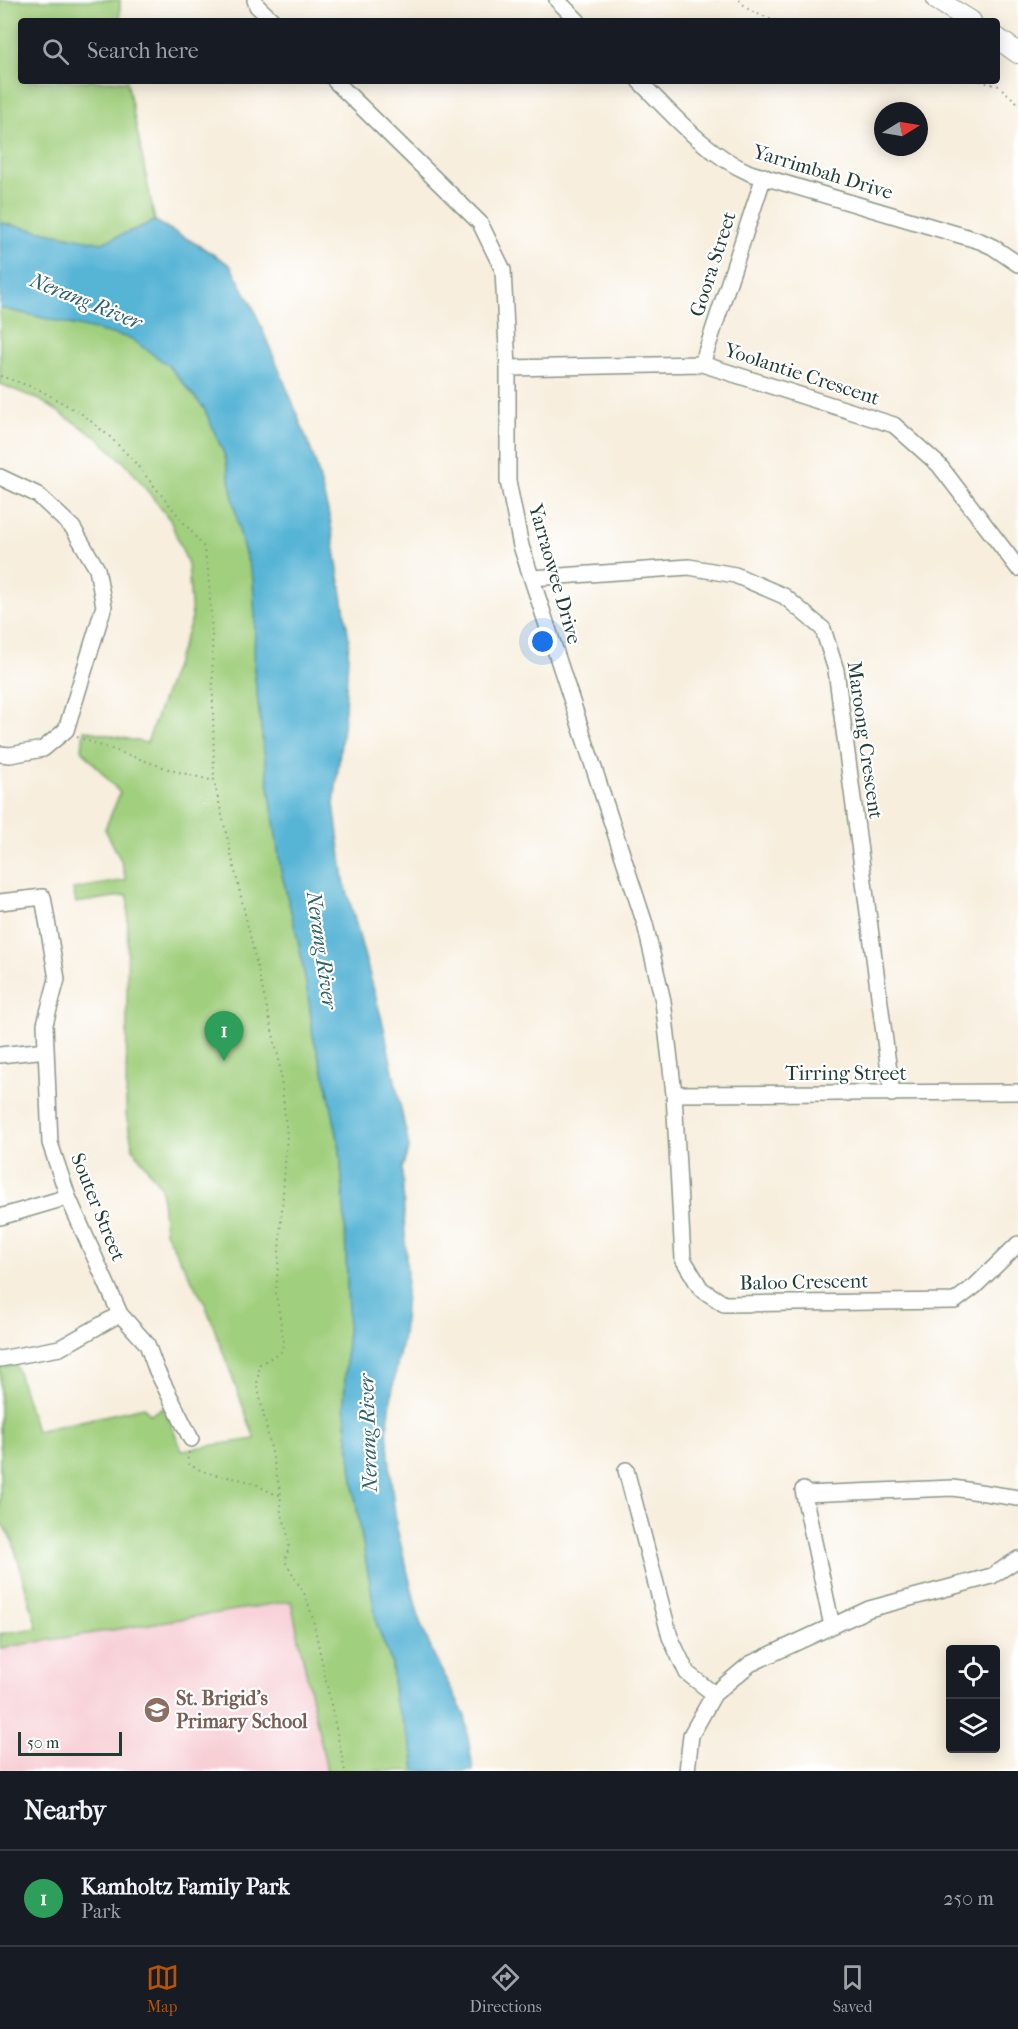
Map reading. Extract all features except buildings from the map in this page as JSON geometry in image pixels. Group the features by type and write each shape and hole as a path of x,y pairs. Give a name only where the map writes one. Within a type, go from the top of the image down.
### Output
{"main road":[{"path":"936,0 966,18"},
{"path":"1000,40 1018,53"}],"street":[{"path":"255,0 270,18"},
{"path":"557,0 576,18"},
{"name":"Yarraowee Drive","path":"338,84 480,223 503,270 508,368 508,481 521,546 645,924 663,1001 674,1094"},
{"name":"Yarrimbah Drive","path":"642,84 711,151 732,165 980,241 1018,264"},
{"name":"Goora Street","path":"702,364 764,176"},
{"name":"Yoolantie Crescent","path":"508,368 702,364 894,425 939,465 1018,568"},
{"path":"0,477 38,495 73,528 97,569 104,606 66,730 43,749 10,755 0,754"},
{"name":"Maroong Crescent","path":"532,578 689,567 735,574 784,596 823,629 836,670 892,1094"},
{"name":"Souter Street","path":"0,902 44,897 57,979 45,1024 50,1143 68,1197 120,1314 147,1344 156,1369 191,1439"},
{"path":"0,1055 46,1050"},
{"name":"Tirring Street","path":"674,1094 1018,1092"},
{"name":"Baloo Crescent","path":"674,1094 683,1259 701,1289 724,1305 955,1301 975,1286 1018,1244"},
{"path":"0,1217 68,1197"},
{"path":"0,1359 60,1348 120,1314"},
{"path":"626,1470 670,1637 687,1673 714,1694"},
{"path":"832,1626 804,1492 953,1488 1018,1498"},
{"path":"687,1771 691,1735 714,1694 750,1664 869,1609 992,1576 1018,1559"}],"path":[{"path":"739,0 750,11 769,18"},
{"path":"992,84 999,86 1018,103"},
{"path":"0,376 38,389 82,414 109,436 139,468 203,546 208,568 212,632 214,781 279,1060 287,1136 276,1294 284,1343 281,1352 260,1364 257,1384 281,1495 280,1509 287,1530 289,1547 285,1561 305,1595 312,1615 345,1771"},
{"path":"66,730 81,739 171,770 214,781"},
{"path":"191,1439 187,1462 195,1469 254,1484 273,1494 281,1495"}],"shaded area":[{"name":"St. Brigid's Primary School","path":"291,1601 327,1771 0,1771 0,1648"}],"green space":[{"path":"0,0 120,0 120,18 18,18 18,84 128,84 155,221 102,243 0,223"},
{"path":"0,308 130,338 168,365 204,408 225,456 241,540 253,578 254,670 281,871 299,944 313,1036 327,1085 340,1149 348,1312 344,1405 355,1497 377,1625 392,1664 394,1700 413,1754 415,1771 327,1771 291,1601 0,1648 0,1634 37,1628 13,1542 0,1520 0,1367 16,1365 36,1431 144,1407 150,1414 164,1408 182,1450 255,1439 206,1306 165,1232 161,1187 133,1149 126,1114 128,895 76,903 73,889 126,880 121,861 105,829 120,793 82,750 84,730 147,743 192,619 188,564 170,520 129,467 97,437 40,400 0,384"}],"water":[{"name":"Nerang River","path":"155,221 230,265 253,307 292,401 315,461 330,519 349,639 345,709 334,804 344,880 383,1024 409,1147 402,1169 407,1279 403,1336 387,1431 392,1490 397,1529 420,1622 434,1656 465,1716 473,1771 415,1771 413,1754 394,1700 392,1664 377,1625 355,1497 344,1405 348,1312 340,1149 327,1085 313,1036 299,944 281,871 254,670 253,578 241,540 225,456 204,408 168,365 130,338 0,308 0,223 102,243"}],"place":[{"name":"Kamholtz Family Park","path":"224,1061"},
{"name":"St. Brigid's Primary School","path":"157,1710"}]}
